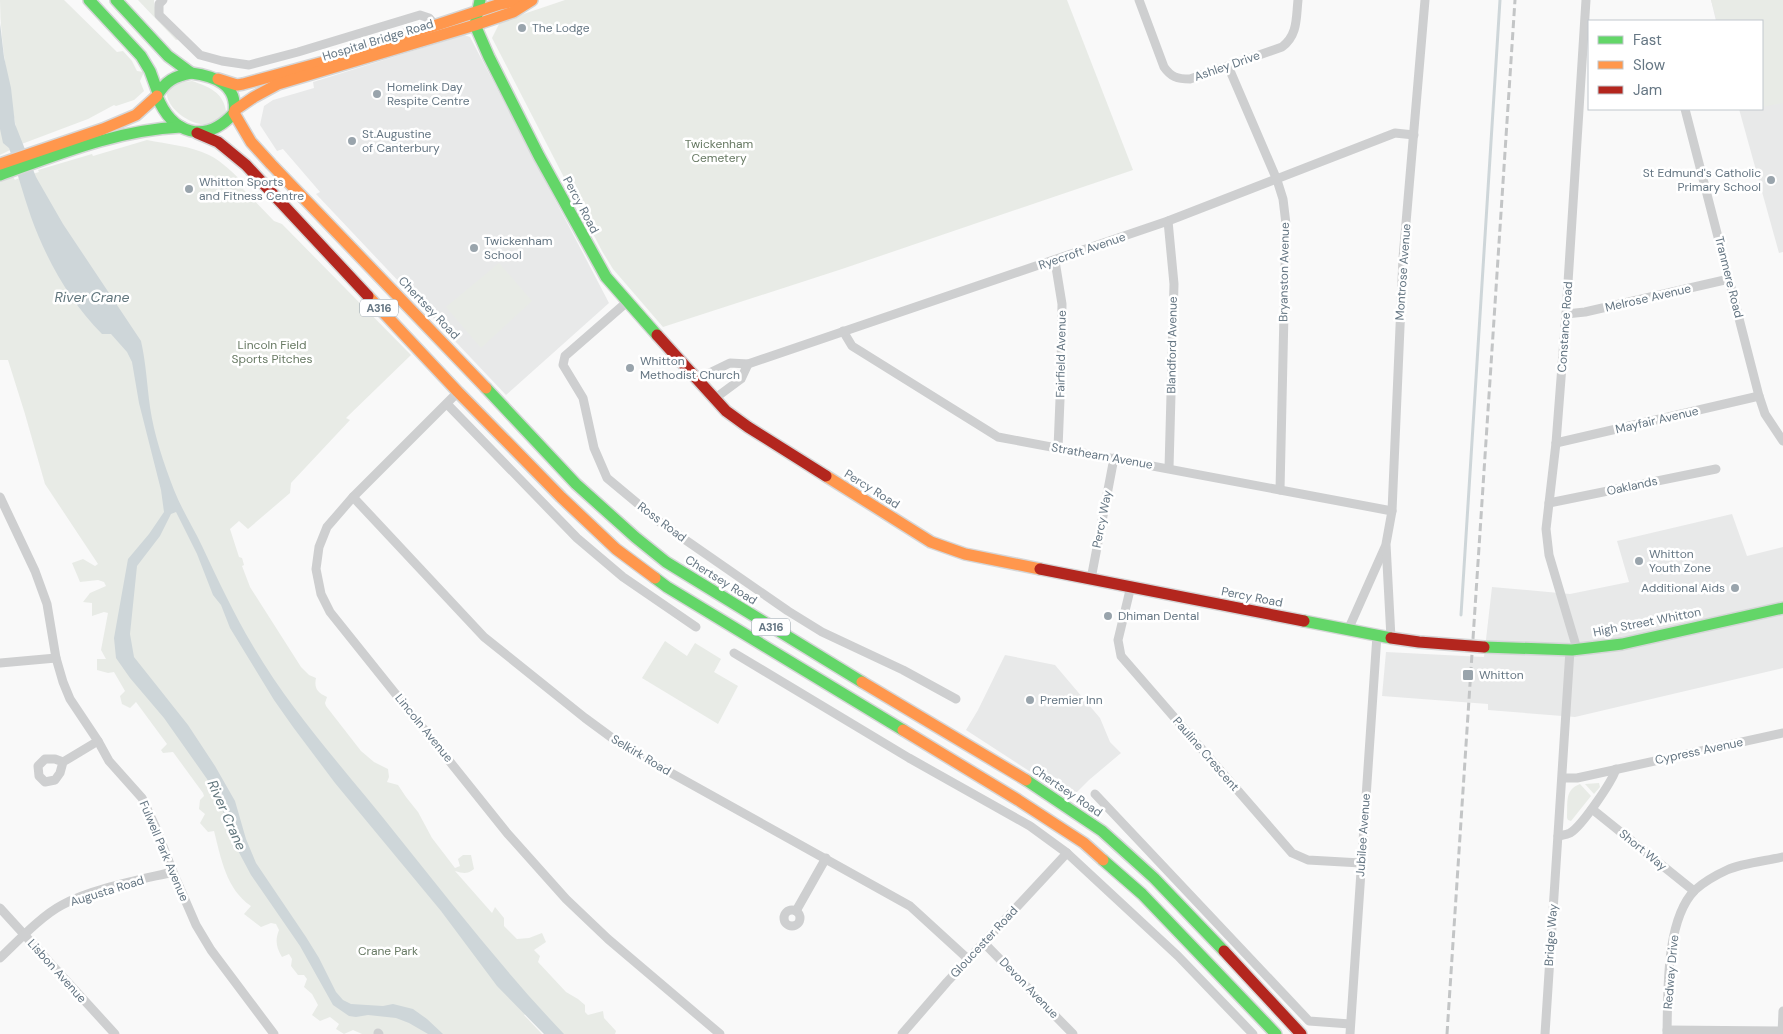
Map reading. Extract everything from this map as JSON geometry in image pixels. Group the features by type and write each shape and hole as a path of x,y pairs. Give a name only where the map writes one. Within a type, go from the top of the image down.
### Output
{"main road":[{"name":"A316","path":"90,0 141,56 150,71 159,106 164,114 181,127 209,136 221,143 246,165 458,392 561,497 616,549 667,587 951,759 1084,843 1142,894 1276,1034"},
{"path":"116,0 168,56 191,73"},
{"name":"Hospital Bridge Road","path":"235,112 254,97 304,72 435,25 478,6 521,0"},
{"name":"Hospital Bridge Road","path":"218,79 237,85 304,72 476,25 513,12 532,0"},
{"name":"Percy Road","path":"478,6 476,25 489,57 526,132 585,243 606,277 714,399 726,411 748,427 931,542 965,554 1390,638 1484,647"},
{"path":"0,176 43,154 136,115 157,95 165,83 176,76 191,73 218,79"},
{"name":"A316","path":"218,79 233,98 235,112"},
{"path":"197,133 218,130 225,125 235,112"},
{"name":"Chertsey Road","path":"235,112 251,142 271,164 576,484 636,537 666,562 808,650 1026,780 1102,831 1182,906 1301,1034"},
{"path":"0,164 140,130 181,127"},
{"name":"High Street Whitton","path":"1484,647 1574,649 1622,644 1783,608"}],"street":[{"path":"163,0 159,4 159,15 200,54 222,61 249,65 298,52 304,72"},
{"name":"Ashley Drive","path":"1140,0 1164,66 1170,75 1178,79 1190,79 1282,47 1289,42 1295,31 1298,0"},
{"name":"Montrose Avenue","path":"1390,638 1386,544 1392,511 1402,268 1425,0"},
{"name":"Constance Road","path":"1574,649 1549,555 1546,529 1556,443 1566,314 1587,29 1586,0"},
{"name":"Hospital Bridge Road","path":"298,52 420,15 429,18 435,25"},
{"name":"Bryanston Avenue","path":"1228,66 1277,180 1283,200 1286,224 1280,490"},
{"name":"Tranmere Road","path":"1685,110 1759,396 1766,414 1783,441"},
{"name":"Ryecroft Avenue","path":"697,379 730,363 748,364 1168,221 1395,133 1414,134"},
{"name":"Blandford Avenue","path":"1168,221 1174,284 1170,468"},
{"name":"Fairfield Avenue","path":"1055,260 1062,304 1058,448"},
{"name":"Melrose Avenue","path":"1566,314 1585,312 1729,279"},
{"name":"Ross Road","path":"627,302 565,356 563,365 583,398 594,448 607,478 661,523 788,611 822,632 903,670 956,699"},
{"name":"Strathearn Avenue","path":"844,331 852,346 998,437 1392,511"},
{"path":"714,399 741,380 748,364"},
{"name":"Lincoln Avenue","path":"458,392 353,497 327,527 319,547 316,568 321,594 330,612 508,833 566,900 608,939 720,1034"},
{"name":"Mayfair Avenue","path":"1556,443 1759,396"},
{"path":"447,404 577,538 623,577 696,627"},
{"name":"Percy Way","path":"1091,579 1114,458"},
{"name":"Oaklands","path":"1549,504 1716,469"},
{"name":"Fulwell Park Avenue","path":"0,497 38,579 50,616 56,658 70,699 109,761 142,798 190,912 211,950 274,1034"},
{"name":"Selkirk Road","path":"353,497 484,637 585,718 646,759 910,906 968,959"},
{"name":"Montrose Avenue","path":"1348,630 1386,544"},
{"name":"Pauline Crescent","path":"1131,586 1118,640 1121,656 1292,853 1308,860 1361,863"},
{"name":"Jubilee Avenue","path":"1350,1034 1377,635"},
{"name":"Bridge Way","path":"1545,1034 1562,778 1574,649"},
{"path":"734,653 909,758 1030,826 1067,853 1178,956 1253,1034"},
{"path":"0,663 56,658"},
{"name":"Cypress Avenue","path":"1562,778 1577,778 1783,733"},
{"path":"63,762 98,741"},
{"path":"1558,836 1571,833 1592,809 1613,778 1616,769"},
{"name":"Chertsey Road","path":"1095,794 1309,1021 1350,1024"},
{"name":"Short Way","path":"1592,809 1694,891"},
{"name":"Gloucester Road","path":"905,1033 968,959 1067,853"},
{"name":"Redway Drive","path":"1667,1032 1672,942 1678,917 1694,891 1728,869 1783,856"},
{"path":"796,911 826,858"},
{"name":"Augusta Road","path":"0,958 60,906 75,899 119,885 173,872"},
{"name":"Lisbon Avenue","path":"0,908 115,1034"},
{"name":"Devon Avenue","path":"984,943 1073,1034"},
{"path":"1178,956 1190,946"},
{"path":"1667,1032 1782,1033 1783,1011"}],"shaded area":[{"name":"St Edmund's Catholic Primary School","path":"1711,0 1783,0 1783,252 1779,253 1739,110 1763,110 1763,20 1716,20"},
{"name":"Twickenham School","path":"464,35 470,37 609,303 506,395 316,194 320,192 283,149 277,151 260,125 264,106 273,100 314,88 313,82"},
{"path":"1732,514 1747,556 1783,547 1783,668 1575,717 1488,710 1488,704 1382,696 1386,652 1484,657 1492,587 1570,594 1629,582 1617,541"},
{"path":"1005,655 1055,665 1100,718 1110,742 1121,753 1071,798 966,730"}],"green space":[{"path":"0,0 64,0 117,52 123,51 132,61 137,71 144,72 140,81 144,91 134,100 114,105 88,119 19,145 4,55"},
{"path":"138,0 154,0 154,6 159,16 180,39 176,40"},
{"name":"Twickenham Cemetery","path":"565,0 1067,0 1133,170 842,269 663,327 613,269 602,251 492,38 500,22"},
{"path":"1711,0 1783,0 1783,103 1763,107 1763,20 1717,20"},
{"path":"192,81 214,91 222,99 226,111 215,122 206,124 195,123 176,111 170,103 167,95 169,88 179,82"},
{"path":"0,120 10,150 0,155"},
{"path":"147,140 195,149 209,155 224,165 246,185 243,189 274,221 282,224 411,355 346,418 350,420 291,483 290,493 248,529 239,521 230,529 239,557 242,558 244,565 242,566 250,587 301,667 309,675 316,678 315,684 317,689 327,697 326,706 361,751 374,762 388,769 389,777 387,782 398,785 418,812 432,838 455,868 460,866 458,859 463,855 471,855 474,869 467,873 455,871 492,913 495,907 504,918 504,926 517,939 529,938 542,933 546,942 534,950 540,956 538,962 566,992 585,1005 585,1012 588,1015 603,1011 604,1018 616,1031 615,1034 545,1034 527,1013 524,1015 542,1034 362,1034 353,1030 344,1034 336,1029 339,1024 330,1017 320,1021 312,1015 318,1005 312,994 304,987 307,979 304,975 298,975 291,966 292,959 289,954 282,957 278,950 277,937 279,930 276,924 271,923 261,927 244,914 251,906 230,882 222,862 214,831 208,832 200,823 205,814 199,809 200,800 204,796 203,793 173,752 163,753 161,750 167,744 136,702 130,708 122,704 120,696 125,691 114,672 108,673 97,670 97,659 106,659 101,650 108,613 104,612 92,616 92,603 83,602 90,593 106,586 104,582 98,580 80,582 72,563 83,559 95,566 98,564 45,484 8,360 0,360 0,181 13,177 15,180 39,172 38,170"},
{"path":"499,263 532,301 481,348 446,307"},
{"path":"665,641 687,656 695,643 721,659 714,672 738,686 718,724 642,678"},
{"path":"1599,783 1600,787 1594,794 1585,784"},
{"path":"1580,784 1591,796 1571,821 1567,818 1569,793"}],"water":[{"name":"River Crane","path":"0,23 15,124 36,177 63,224 141,341 152,418 174,490 246,634 285,695 321,742 499,961 564,1034 544,1034 497,986 441,911 335,783 293,727 274,700 230,628 221,605 213,595 197,554 176,512 171,514 160,536 137,566 130,634 134,657 188,725 215,766 235,801 246,839 256,863 306,937 336,992 343,1000 351,1004 383,1006 393,1004 413,1009 443,1034 428,1034 396,1018 368,1015 349,1016 333,1005 300,946 251,875 235,845 229,824 207,779 164,718 130,678 116,658 114,638 128,559 164,512 161,490 139,403 132,362 127,352 111,334 102,334 90,322 60,279 37,233 9,148 3,143 0,129"}],"waterway":[{"path":"1461,615 1500,0"}],"railway":[{"path":"1447,1034 1515,0"}],"traffic: fast":[{"path":"89,0 141,56 150,71 158,93"},
{"path":"116,0 168,56 191,73"},
{"path":"480,0 475,25 539,156 606,277 657,335"},
{"path":"191,73 208,76 223,83 232,95 234,103 234,113 223,123 201,132 190,131 180,127 163,109 157,96 163,86 171,80 191,73"},
{"path":"0,175 66,151 111,138 157,129 181,127"},
{"path":"486,388 576,484 666,562 862,682"},
{"path":"655,578 903,730"},
{"path":"1484,647 1572,650 1622,644 1783,608"},
{"path":"1304,621 1391,638"},
{"path":"1026,780 1102,831 1154,878 1224,951"},
{"path":"1103,860 1142,894 1276,1034"}],"traffic: slow":[{"path":"218,79 237,85 243,84 331,60 500,4 521,0"},
{"path":"235,110 278,84 475,25 513,12 532,0"},
{"path":"0,164 103,129 136,115 157,96"},
{"path":"234,113 251,142 271,164 486,388"},
{"path":"368,296 458,392 561,497 616,549 655,578"},
{"path":"826,476 931,542 965,554 1040,569"},
{"path":"862,682 1026,780"},
{"path":"903,730 1018,800 1084,843 1103,860"}],"traffic: jam":[{"path":"197,133 218,142 246,165 368,296"},
{"path":"657,335 726,411 826,476"},
{"path":"1040,569 1304,621"},
{"path":"1391,638 1484,647"},
{"path":"1224,951 1301,1034"}],"place":[{"name":"The Lodge","path":"522,28"},
{"name":"Homelink Day Respite Centre","path":"377,94"},
{"name":"St.Augustine of Canterbury","path":"352,141"},
{"name":"St Edmund's Catholic Primary School","path":"1771,180"},
{"name":"Whitton Sports and Fitness Centre","path":"189,189"},
{"name":"Twickenham School","path":"474,248"},
{"name":"Whitton Methodist Church","path":"630,368"},
{"name":"Whitton Youth Zone","path":"1639,561"},
{"name":"Additional Aids","path":"1735,588"},
{"name":"Dhiman Dental","path":"1108,616"},
{"name":"Whitton","path":"1468,675"},
{"name":"Premier Inn","path":"1030,700"}],"park label":[{"name":"Lincoln Field Sports Pitches","path":"272,352"},
{"name":"Crane Park","path":"388,951"}]}
